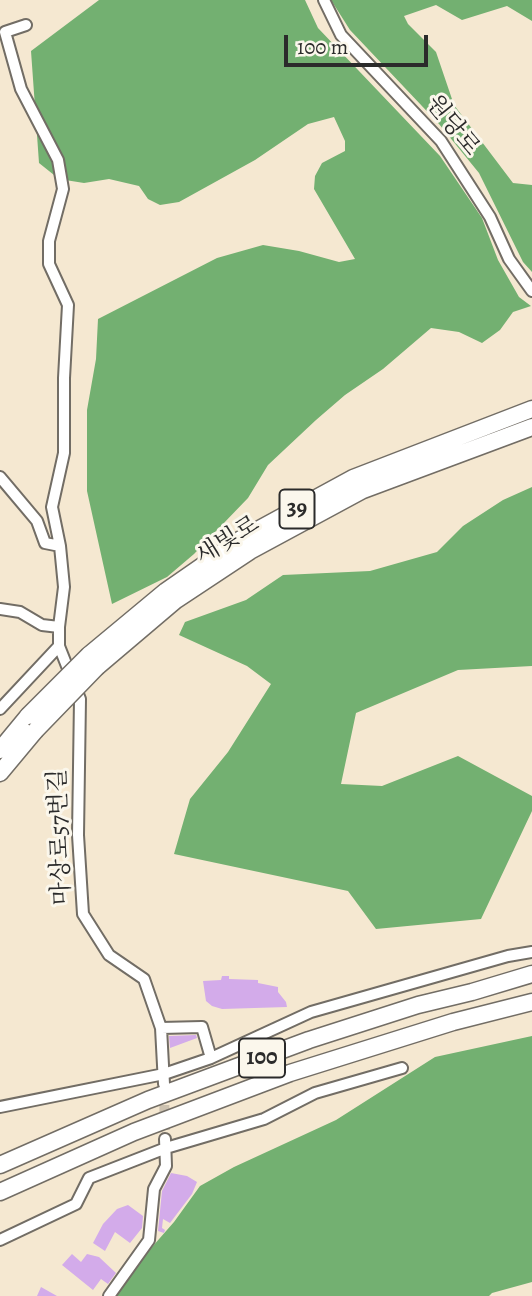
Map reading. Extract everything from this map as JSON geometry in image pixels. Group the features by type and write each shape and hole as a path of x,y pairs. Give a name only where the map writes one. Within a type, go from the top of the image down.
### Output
{"highway":[{"name":"새빛로","path":"0,750 32,723 166,591 241,539 353,478 532,410"},
{"name":"새빛로","path":"93,662 176,600 250,551 363,490 532,427"},
{"name":"새빛로","path":"0,773 32,723"},
{"name":"100","path":"0,1165 148,1100 309,1040 418,1005 532,974"},
{"name":"100","path":"0,1192 134,1132 290,1073 453,1022 532,1002"}],"street":[{"name":"원당로","path":"324,0 341,35 441,141 466,176 490,217 509,259 532,291"},
{"name":"마상로57번길","path":"26,25 5,32 21,89 58,160 63,189 49,241 49,264 68,306 64,453 52,507 60,546 64,587 58,627 59,646 80,699 78,835 83,914 109,955 144,979 161,1028 164,1079"},
{"path":"0,477 37,521 45,543 60,546"},
{"path":"0,609 20,612 42,625 58,627"},
{"path":"0,709 59,646"},
{"path":"0,1107 164,1079 311,1012 508,956 532,952"},
{"path":"161,1028 202,1027 211,1058"},
{"path":"0,1240 76,1204 89,1178 166,1144 264,1119 315,1093 402,1068"},
{"path":"109,1296 149,1240 155,1189 166,1166 166,1144"}],"green space":[{"path":"99,0 305,0 318,28 440,156 482,218 498,260 519,297 531,306 513,312 500,330 482,343 459,332 431,328 383,369 345,395 268,465 248,498 194,554 167,577 112,604 87,491 87,410 96,359 98,319 217,258 263,245 339,262 355,259 314,189 315,176 322,163 345,151 345,141 334,117 308,124 255,160 179,202 160,205 148,199 139,186 109,179 84,183 59,179 39,163 31,51"},
{"path":"331,0 532,0 532,21 507,6 462,20 436,5 404,16 408,24 436,52 454,105 513,183 532,185 532,272 523,262 479,173 439,124 350,30"},
{"path":"532,487 532,666 458,670 356,713 341,784 382,786 458,756 532,796 532,811 481,919 376,929 348,891 174,854 190,799 228,752 271,684 247,666 179,635 185,622 246,600 283,575 370,571 437,552 463,526 503,500"},
{"path":"532,1036 532,1282 489,1296 109,1296 174,1222 200,1186 234,1167 336,1120 435,1057"}],"building":[{"path":"222,976 229,976 229,979 258,980 258,983 278,987 287,1007 222,1009 212,1006 206,1001 203,981 221,980"},
{"path":"196,1035 197,1038 170,1048 169,1036"},
{"path":"171,1173 187,1176 197,1182 192,1194 170,1223 163,1219 164,1233 158,1231 162,1191"},
{"path":"128,1205 143,1216 142,1228 130,1243 115,1232 105,1251 93,1243 103,1224 117,1209"},
{"path":"72,1254 81,1262 87,1254 99,1257 116,1273 108,1284 101,1279 93,1290 62,1265"},
{"path":"41,1287 57,1296 37,1296"}],"tunnel":[{"path":"164,1090 165,1139"}]}
